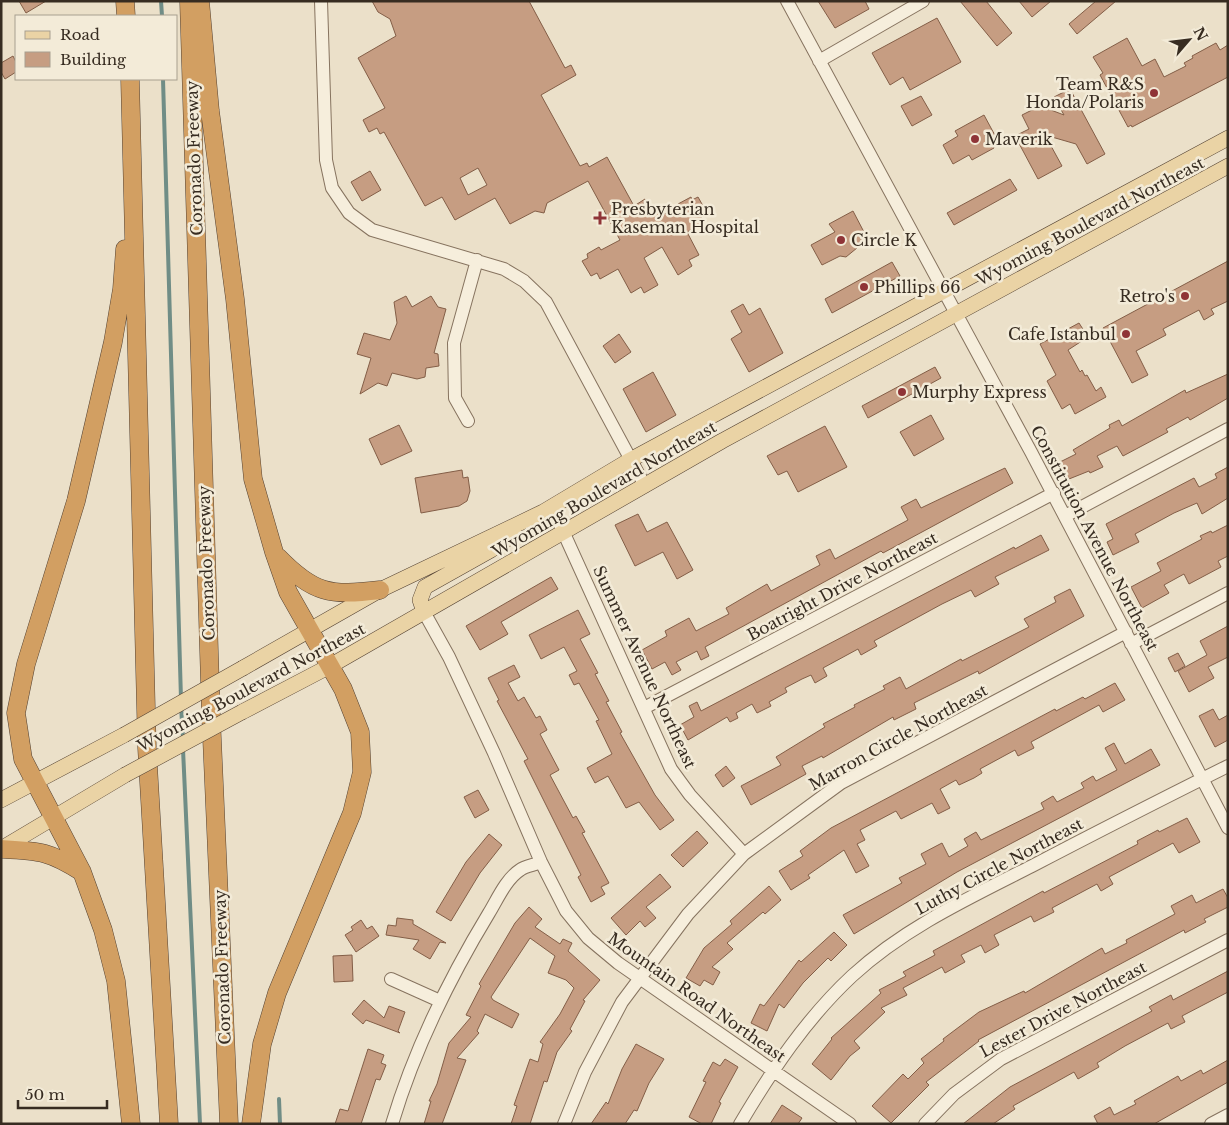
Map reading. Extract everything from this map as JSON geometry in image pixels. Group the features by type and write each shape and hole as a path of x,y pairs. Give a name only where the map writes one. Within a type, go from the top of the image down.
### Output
{"highway":[{"path":"125,1 126,15"},
{"name":"Coronado Freeway","path":"189,1 211,716 228,1124"},
{"path":"200,1 210,111 235,298 253,479 274,552 288,592 343,689 360,732 362,772 352,814 277,993 262,1044 251,1124"},
{"path":"130,80 147,748 169,1124"},
{"path":"131,1124 116,981 103,930 82,872 55,817 23,759 16,713 26,664 76,501 113,342 122,289 132,131"},
{"path":"274,552 294,573 314,587 334,593 380,590"},
{"path":"1,849 35,851 55,856 82,872"}],"main road":[{"name":"Wyoming Boulevard Northeast","path":"1,800 124,735 380,590 547,510 630,460 1228,138"},
{"name":"Wyoming Boulevard Northeast","path":"1,849 125,775 330,666 645,486 957,312 1228,166"},
{"path":"424,612 420,600 425,587 491,550 547,510"}],"street":[{"path":"321,1 326,160 332,188 349,213 372,230 504,269 520,278 546,302 645,486"},
{"name":"Constitution Avenue Northeast","path":"787,1 1054,493 1228,828"},
{"path":"820,61 923,1"},
{"path":"468,421 455,398 454,343 477,260"},
{"path":"1065,516 1228,429"},
{"name":"Boatright Drive Northeast","path":"644,708 1054,493"},
{"name":"Summer Avenue Northeast","path":"547,510 565,533 671,769 690,796 744,854"},
{"name":"Marron Circle Northeast","path":"564,1124 585,1072 622,1002 638,978 688,914 744,854 841,783 1128,638 1228,593"},
{"name":"Mountain Road Northeast","path":"424,612 449,657 494,753 541,862 566,911 588,938 638,978 850,1124"},
{"name":"Luthy Circle Northeast","path":"740,1124 773,1070 823,1006 853,976 913,930 942,911 1228,766"},
{"path":"392,1124 400,1096 440,1001 468,948 505,888 520,870 541,862"},
{"name":"Lester Drive Northeast","path":"926,1124 954,1094 1001,1059 1228,940"},
{"path":"392,978 440,1001"},
{"path":"1211,1124 1228,1115"}],"building":[{"path":"19,1 46,1 26,13"},
{"path":"372,1 529,1 565,68 571,65 576,75 541,95 580,166 587,163 589,167 607,157 634,206 645,199 643,207 667,214 679,208 678,204 691,197 692,200 698,197 707,213 700,215 704,223 687,232 699,255 689,260 692,266 678,275 662,247 644,258 658,285 644,293 641,287 631,293 618,269 600,279 597,273 591,276 582,261 588,258 587,254 599,247 601,250 620,240 588,181 547,203 544,213 535,211 510,224 495,198 455,220 442,197 425,206 384,132 380,134 377,128 369,132 363,120 385,108 358,58 396,36 390,19 378,12","holes":["478,168 487,185 468,195 460,178"]},
{"path":"818,1 865,1 869,9 835,28"},
{"path":"960,1 986,1 1012,33 997,46"},
{"path":"1019,1 1051,1 1032,17"},
{"path":"1096,1 1116,1 1077,34 1069,24"},
{"path":"937,18 961,62 910,90 903,77 890,85 872,53"},
{"name":"Team R&S Honda/Polaris","path":"1127,38 1142,66 1155,59 1164,77 1186,66 1184,63 1193,58 1192,56 1216,43 1220,50 1228,45 1228,77 1132,127 1131,125 1128,127 1100,75 1103,73 1093,57"},
{"path":"13,56 15,60 15,73 5,79 1,72 1,63"},
{"path":"1070,89 1105,154 1087,164 1076,144 1045,135 1062,166 1038,179 1015,136 1029,129 1022,115 1034,109 1035,104 1064,115 1054,97"},
{"path":"921,96 932,115 912,126 901,106"},
{"name":"Maverik","path":"984,115 998,141 992,144 994,148 972,160 969,155 953,164 943,145 958,136 955,131"},
{"path":"370,171 381,190 362,201 351,182"},
{"path":"1010,179 1017,190 954,225 947,213"},
{"name":"Circle K","path":"853,211 865,234 860,237 863,243 846,257 840,256 822,265 811,245 835,232 829,224"},
{"path":"1228,261 1228,301 1211,309 1214,314 1204,320 1199,310 1163,329 1166,335 1136,351 1148,375 1132,383 1103,328"},
{"name":"Phillips 66","path":"892,262 900,276 832,313 825,299"},
{"path":"406,296 412,307 431,296 438,307 446,309 434,353 438,354 439,366 426,368 425,377 417,379 392,373 387,386 378,383 360,394 371,358 357,354 364,333 390,340 397,323 394,302"},
{"path":"743,304 749,315 760,308 783,353 749,372 731,339 742,332 731,311"},
{"path":"1079,323 1088,337 1068,350 1080,372 1082,370 1085,376 1087,375 1096,391 1101,387 1106,397 1075,414 1070,404 1062,409 1047,381 1056,375 1040,344"},
{"path":"619,334 631,352 615,363 603,346"},
{"name":"Murphy Express","path":"935,367 941,378 868,418 862,406"},
{"path":"653,372 676,415 646,432 623,389"},
{"path":"1228,374 1228,398 1190,420 1188,417 1166,429 1168,432 1123,456 1117,446 1097,456 1103,467 1069,479 1060,462 1076,454 1073,450 1110,428 1109,425 1119,420 1122,426 1185,390 1186,393"},
{"path":"931,415 944,439 914,456 900,432"},
{"path":"399,425 412,451 381,465 369,439"},
{"path":"825,426 847,467 798,492 787,471 778,475 767,456"},
{"path":"1228,467 1228,498 1202,514 1197,503 1174,513 1135,534 1139,542 1113,555 1107,542 1113,539 1106,524 1194,478 1199,487 1217,478 1215,474"},
{"path":"1005,468 1013,483 883,553 881,551 705,647 709,656 701,660 697,651 676,662 681,670 672,675 665,662 652,669 642,650 667,636 665,631 689,618 696,631 729,614 726,608 767,584 771,591 820,565 816,556 830,549 835,559 908,520 901,507 916,499 921,508"},
{"path":"462,470 463,478 468,477 470,491 467,501 459,506 421,513 415,478"},
{"path":"638,514 647,532 667,522 693,570 677,579 663,552 635,566 615,525"},
{"path":"1228,525 1228,556 1218,561 1221,567 1189,584 1184,574 1164,585 1169,593 1142,608 1131,587 1161,571 1157,563 1202,539 1200,536 1211,531 1212,533"},
{"path":"1041,535 1049,550 995,577 999,584 975,597 971,590 942,604 874,641 877,646 861,655 858,649 823,668 827,676 815,683 811,675 802,679 785,688 787,692 769,702 771,706 757,713 752,704 736,713 738,718 730,722 727,717 688,740 680,725 694,717 689,706 697,702 701,711 1014,547 1015,549"},
{"path":"551,577 558,589 501,622 508,634 480,650 466,626"},
{"path":"1070,589 1084,616 979,674 978,671 914,703 916,709 894,720 893,717 823,758 822,756 802,766 806,774 751,805 741,786 781,765 776,757 825,727 823,724 885,689 883,686 900,677 906,689 961,659 962,661 1029,627 1024,619 1056,602 1054,597"},
{"path":"578,610 590,634 580,639 598,673 595,674 609,701 606,702 622,732 620,733 655,795 674,820 660,830 639,802 626,808 608,776 595,783 587,768 612,754 596,721 599,720 579,683 574,685 569,675 577,671 564,647 541,659 529,635"},
{"path":"1228,626 1228,657 1208,667 1214,678 1189,692 1178,671 1207,655 1200,641"},
{"path":"1178,653 1185,666 1175,672 1168,658"},
{"path":"514,665 520,677 508,683 518,701 524,697 536,718 540,716 547,730 540,734 559,770 550,775 573,818 576,816 585,832 582,833 609,883 601,887 605,894 591,902 578,877 581,875 524,761 528,759 497,701 499,700 488,678"},
{"path":"1115,683 1125,700 1103,712 1099,705 1031,742 1034,748 1018,756 1015,750 980,769 982,773 974,778 959,785 956,780 940,789 950,808 938,814 932,803 901,819 896,811 860,830 865,840 857,844 869,866 856,873 844,850 808,875 810,878 791,890 779,871 803,856 800,851 831,828 1055,709 1056,711 1083,697 1085,699"},
{"path":"1213,709 1219,720 1228,715 1228,740 1215,747 1199,716"},
{"path":"1114,743 1125,764 1151,749 1160,765 957,872 854,934 843,915 902,883 899,878 926,864 921,854 942,843 949,857 968,846 964,839 976,832 981,840 1044,809 1041,803 1053,796 1057,802 1084,788 1081,783 1093,776 1096,781 1117,770 1105,748"},
{"path":"726,766 735,778 723,787 715,775"},
{"path":"478,790 489,810 475,818 464,797"},
{"path":"1187,818 1200,842 1179,853 1173,843 1109,877 1113,884 1101,891 1097,884 1052,908 1054,912 1034,922 1031,916 994,935 999,945 985,953 981,945 961,955 965,962 945,973 942,967 903,988 907,995 881,1008 885,1012 854,1041 860,1048 850,1056 831,1080 812,1064 831,1038 881,993 879,990 906,976 903,972 935,955 933,951 1043,891 1044,893 1138,844 1137,841 1158,830 1159,832"},
{"path":"697,831 708,843 683,867 671,855"},
{"path":"489,834 502,845 480,873 451,921 436,912 466,862"},
{"path":"660,874 671,887 646,907 656,918 645,927 640,921 626,935 611,918"},
{"path":"769,886 781,900 765,914 763,912 727,943 733,949 712,967 720,972 713,985 704,980 700,986 686,978 704,948 732,924 730,921"},
{"path":"1223,889 1228,898 1228,907 1204,919 1206,922 1185,933 1184,930 978,1040 926,1082 929,1085 891,1123 872,1106 903,1074 908,1079 924,1063 921,1059 944,1041 943,1039 979,1012 1024,991 1025,993 1102,948 1105,954 1127,943 1126,940 1175,914 1171,906 1192,895 1196,903"},
{"path":"529,907 542,919 535,927 560,944 563,939 572,943 568,951 600,980 583,1000 585,1001 570,1029 572,1031 557,1052 547,1082 544,1081 530,1124 511,1124 517,1106 514,1105 530,1059 538,1062 543,1044 540,1042 560,1014 574,988 566,980 548,973 555,956 530,938 491,997 493,1000 519,1014 512,1028 485,1014 477,1031 479,1033 457,1058 466,1060 442,1124 424,1124 431,1101 429,1101 437,1084 449,1043 471,1017 466,1015 481,986 479,984 515,923"},
{"path":"397,918 413,920 413,924 446,943 440,942 430,959 413,949 419,940 386,935 388,925 396,926"},
{"path":"361,920 367,929 372,926 379,936 356,952 345,935 353,930 351,927"},
{"path":"834,932 847,945 831,961 828,958 803,983 784,1008 779,1004 767,1031 751,1023 760,1004 764,1006 799,960 801,962"},
{"path":"352,955 353,981 334,982 333,956"},
{"path":"1228,971 1228,992 1182,1016 1185,1022 1171,1029 1168,1023 1097,1063 1099,1067 1078,1079 1074,1072 1013,1106 1015,1109 993,1124 963,1124 1010,1087 1152,1011 1149,1007 1171,995 1173,1000"},
{"path":"364,1000 384,1018 389,1006 405,1012 398,1031 400,1033 366,1020 363,1024 352,1014"},
{"path":"636,1044 664,1059 649,1083 637,1111 634,1110 625,1124 591,1124 606,1102 608,1104 622,1069"},
{"path":"368,1049 384,1055 381,1063 386,1065 380,1080 376,1079 361,1124 335,1124 340,1109 348,1111"},
{"path":"725,1059 738,1067 719,1102 721,1103 711,1124 702,1124 689,1117 706,1082 703,1081 713,1062 720,1066"},
{"path":"1228,1060 1228,1082 1154,1124 1098,1124 1094,1116 1110,1107 1114,1115 1136,1104 1134,1101 1178,1076 1181,1081 1201,1070 1203,1074"},
{"path":"782,1105 802,1118 798,1124 770,1124"}],"waterway":[{"path":"161,1 162,15"},
{"path":"163,80 181,699"},
{"path":"181,706 183,739"},
{"path":"183,749 200,1124"},
{"path":"279,1099 280,1124"}],"place":[{"name":"Team R&S Honda/Polaris","path":"1154,93"},
{"name":"Maverik","path":"975,139"},
{"name":"Presbyterian Kaseman Hospital","path":"600,218"},
{"name":"Circle K","path":"841,240"},
{"name":"Phillips 66","path":"864,287"},
{"name":"Retro's","path":"1185,296"},
{"name":"Cafe Istanbul","path":"1126,334"},
{"name":"Murphy Express","path":"902,392"}]}
